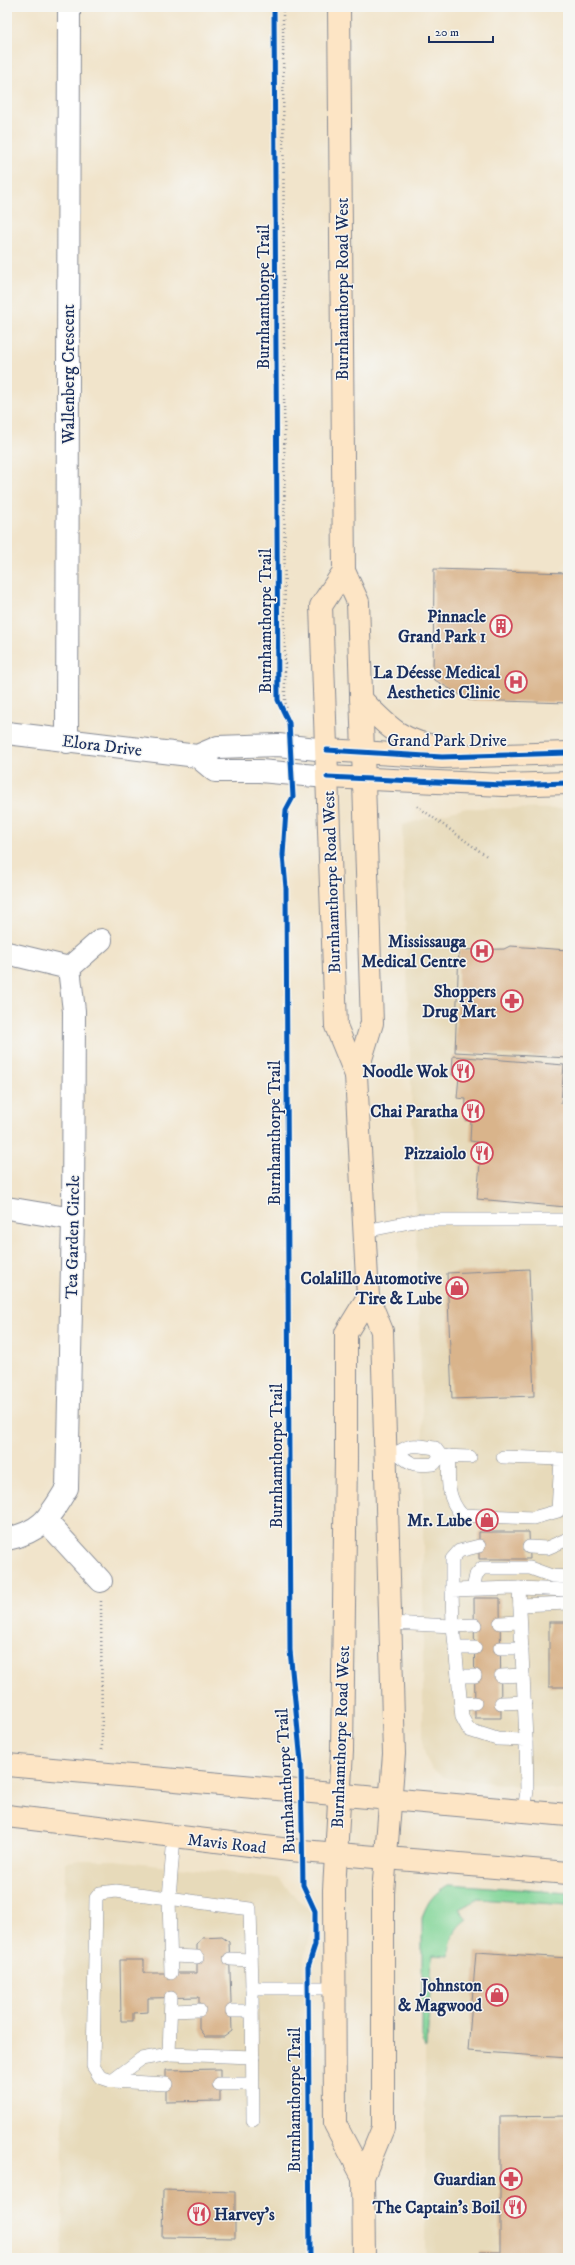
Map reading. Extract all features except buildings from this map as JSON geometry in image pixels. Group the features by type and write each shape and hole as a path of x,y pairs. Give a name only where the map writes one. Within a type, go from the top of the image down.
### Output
{"main road":[{"name":"Burnhamthorpe Road West","path":"339,7 344,571 358,602 372,1023 356,1075"},
{"name":"Burnhamthorpe Road West","path":"344,571 321,606 336,1026 356,1075 368,1297 382,1331 393,1454 390,1623 394,1754 383,1893 383,2128 363,2177 364,2258"},
{"path":"361,699 392,731 427,746 442,748 521,746 531,753"},
{"name":"Grand Park Drive","path":"326,750 442,757 568,753"},
{"path":"327,777 503,785 568,783"},
{"name":"Burnhamthorpe Road West","path":"363,2177 335,2124 334,1890 342,1752 346,1334 368,1297"},
{"path":"7,1765 568,1815"},
{"name":"Mavis Road","path":"7,1816 174,1837 336,1854 568,1872"}],"street":[{"name":"Wallenberg Crescent","path":"67,742 69,7"},
{"name":"Elora Drive","path":"7,733 67,742 197,756 218,747 290,746 326,750"},
{"path":"197,756 215,771 260,772 327,777"},
{"path":"7,953 69,968 101,940"},
{"name":"Tea Garden Circle","path":"7,1539 22,1536 46,1521 67,1488 73,1219 74,1011 69,968"},
{"path":"7,1208 73,1219"},
{"path":"46,1521 101,1581"}],"lane":[{"path":"365,1230 420,1220 568,1220"},
{"path":"393,1454 410,1446 421,1446 435,1448 445,1456 470,1457"},
{"path":"393,1454 409,1464 421,1465 434,1464 445,1456"},
{"path":"445,1456 451,1499 462,1515 533,1518 558,1511 561,1459 503,1457"},
{"path":"530,1547 547,1548 568,1539"},
{"path":"479,1546 459,1551 452,1559 453,1626 462,1717 470,1730 497,1739 526,1740"},
{"path":"473,1589 476,1575 482,1568 530,1568 552,1576 568,1577"},
{"path":"452,1590 519,1588 568,1590"},
{"path":"519,1588 526,1740 527,1791 524,1810"},
{"path":"520,1605 568,1604"},
{"path":"500,1623 520,1622"},
{"path":"390,1623 453,1626 475,1625"},
{"path":"455,1648 475,1648"},
{"path":"500,1648 522,1648"},
{"path":"501,1676 523,1675"},
{"path":"458,1676 475,1676"},
{"path":"501,1703 525,1702"},
{"path":"460,1704 475,1703"},
{"path":"171,1973 170,1898 174,1837"},
{"path":"166,2084 112,2081 100,2077 93,2066 96,1898 100,1893 116,1891 250,1909 253,2056 252,2084 254,2120"},
{"path":"171,1956 197,1958"},
{"path":"230,1960 250,1960"},
{"path":"252,1988 334,1988"},
{"path":"169,2054 171,2004 199,2010"},
{"path":"232,2011 252,2011"},
{"path":"112,2081 141,2059 169,2054 253,2056"},
{"path":"219,2084 252,2084"}],"path":[{"path":"283,7 285,700 289,723"},
{"path":"417,806 488,857"},
{"path":"101,1581 102,1754"}],"shaded area":[{"path":"466,808 568,809 568,1791 447,1778 432,1769 423,1748 423,1433 402,825"},
{"path":"84,1860 115,1860 278,1878 311,1913 311,1934 304,1962 306,2258 62,2258 65,1862"},
{"path":"450,1884 568,1893 568,2258 425,2258 425,2049 422,2037 422,1918 428,1902 440,1889"}],"green space":[{"path":"450,1884 568,1893 568,1905 478,1899 459,1909 467,1919 462,1923 454,1935 449,1956 432,1955 427,2046 425,2049 422,2037 422,1918 426,1907 432,1898 440,1890"}],"cycle path":[{"name":"Burnhamthorpe Trail","path":"274,7 278,700 289,723 293,797 286,810 283,855 286,888 290,1650 301,1762 303,1885 315,1911 315,1945 308,1967 310,2258"},
{"path":"327,750 442,757 568,753"},
{"path":"327,777 503,785 568,783"}],"place":[{"name":"Pinnacle Grand Park 1","path":"501,626"},
{"name":"La Déesse Medical Aesthetics Clinic","path":"516,682"},
{"name":"Mississauga Medical Centre","path":"482,951"},
{"name":"Shoppers Drug Mart","path":"512,1001"},
{"name":"Noodle Wok","path":"463,1071"},
{"name":"Chai Paratha","path":"473,1111"},
{"name":"Pizzaiolo","path":"482,1153"},
{"name":"Colalillo Automotive Tire & Lube","path":"457,1288"},
{"name":"Mr. Lube","path":"487,1520"},
{"name":"Johnston & Magwood","path":"497,1995"},
{"name":"Guardian","path":"511,2179"},
{"name":"The Captain’s Boil","path":"515,2207"},
{"name":"Harvey's","path":"199,2214"}]}
